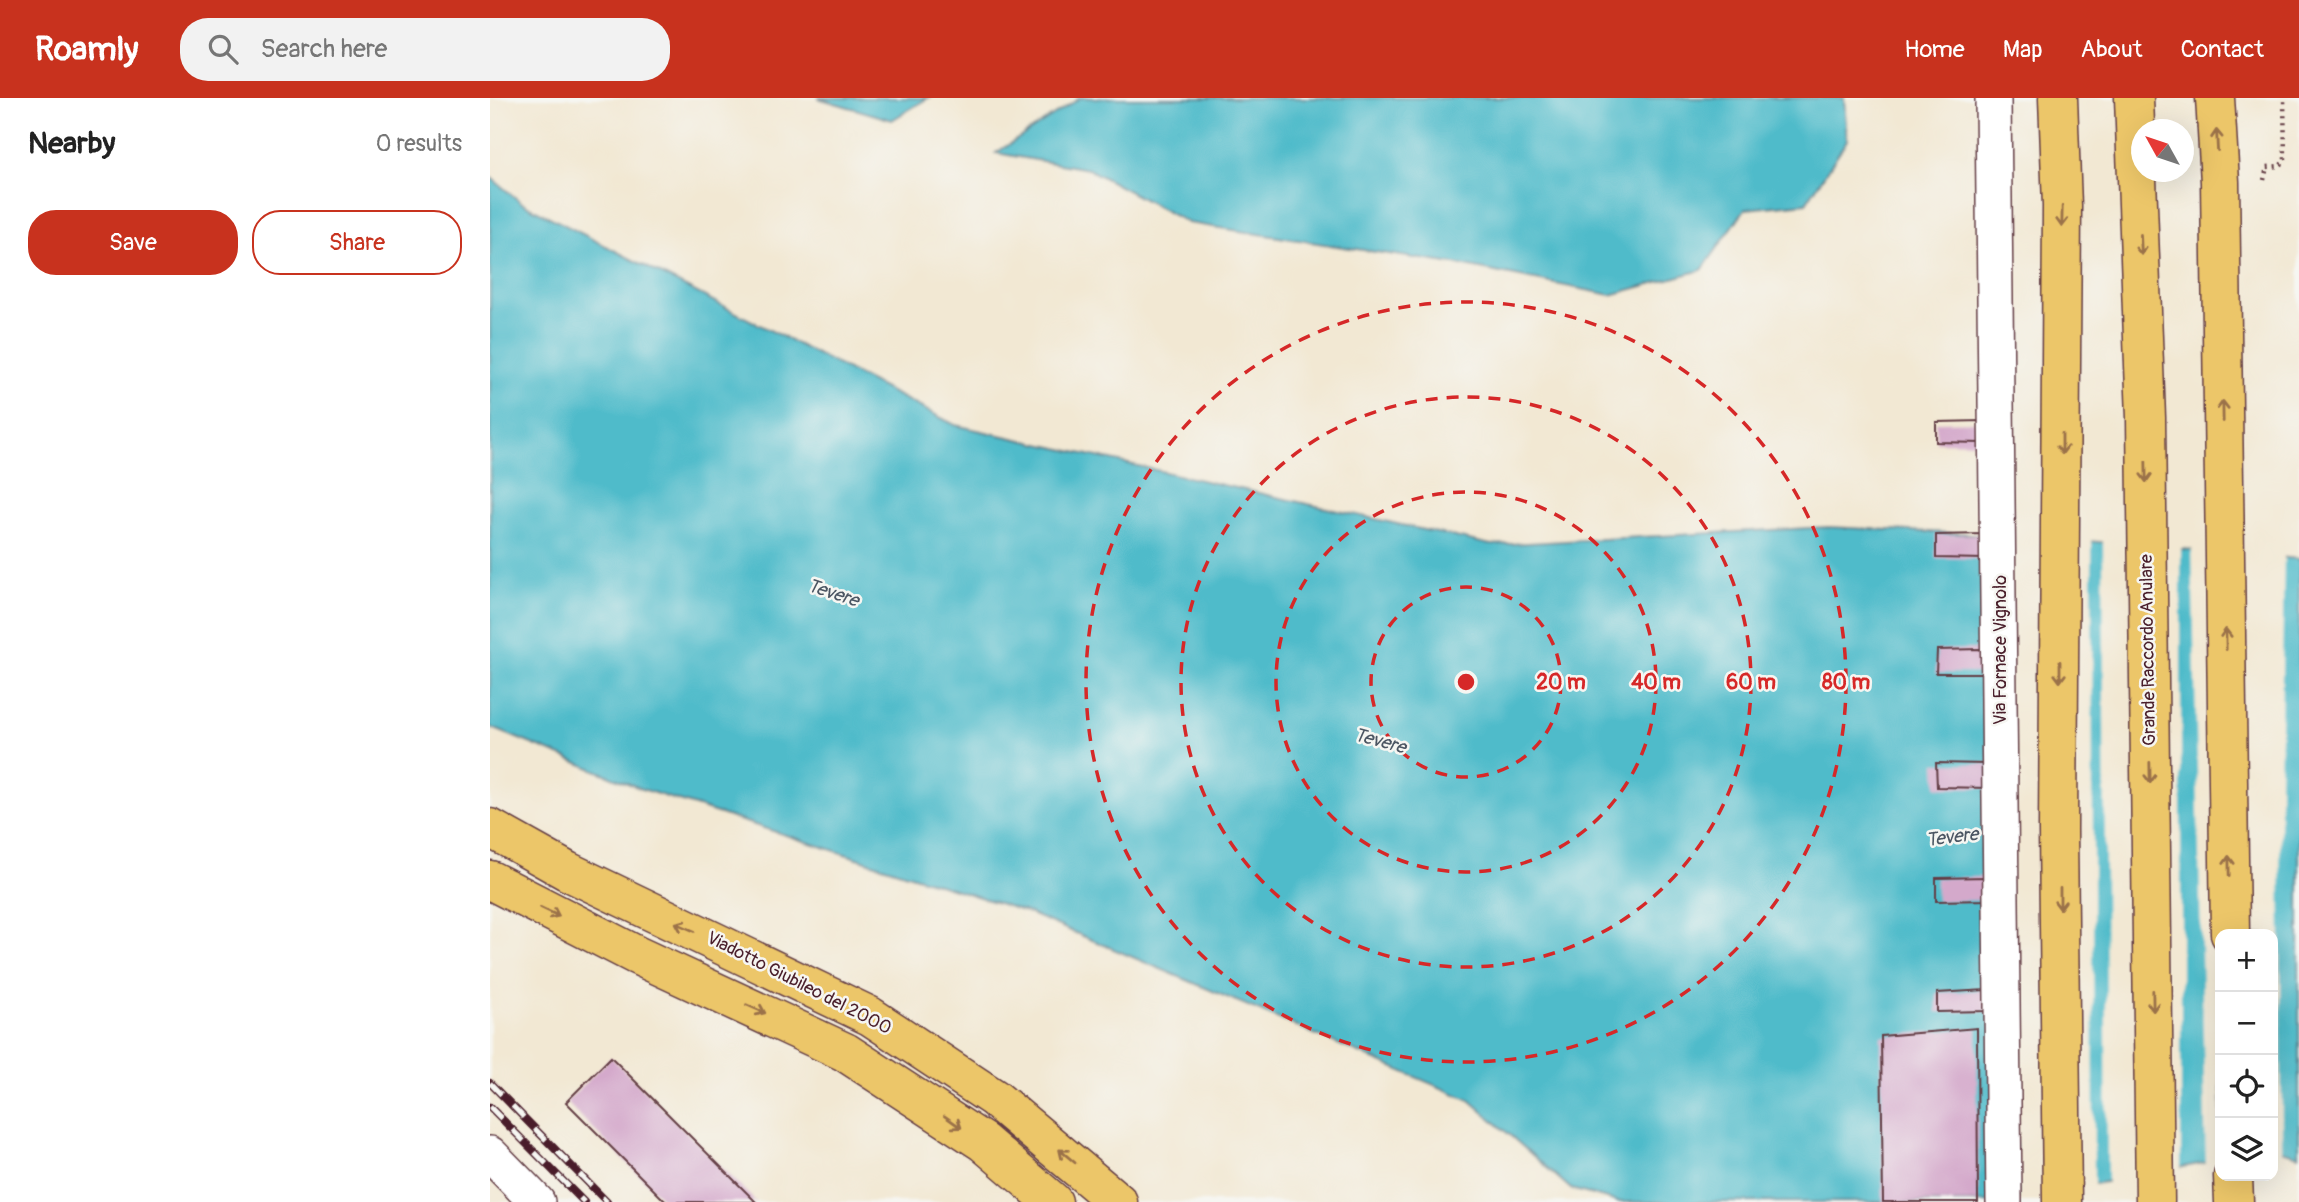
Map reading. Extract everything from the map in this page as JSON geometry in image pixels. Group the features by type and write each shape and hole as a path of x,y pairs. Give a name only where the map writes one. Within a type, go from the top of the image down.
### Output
{"highway":[{"path":"2058,98 2061,149 2058,830 2062,1202"},
{"name":"Grande Raccordo Anulare","path":"2134,98 2146,418 2155,1202"},
{"path":"2215,98 2220,181 2230,929"},
{"name":"Viadotto Giubileo del 2000","path":"490,828 589,882 870,1016 994,1098 1049,1141 1118,1202"},
{"path":"490,880 636,955 845,1052 983,1142 1052,1202"},
{"path":"2233,1181 2234,1202"}],"street":[{"name":"Via Fornace Vignolo","path":"1993,98 1996,147 2004,1202"},
{"path":"490,1154 537,1202"}],"path":[{"path":"2264,180 2267,167 2280,166 2285,160 2284,98"}],"water":[{"path":"818,98 928,98 892,120"},
{"path":"1080,98 1844,98 1847,140 1806,203 1745,209 1702,270 1611,295 1460,265 1188,223 1088,169 996,153"},
{"name":"Tevere","path":"490,177 522,203 955,425 1491,545 1828,527 2052,538 2299,559 2299,1155 2278,1149 2278,929 2215,929 2215,1161 2000,1202 1618,1202 1571,1189 1470,1100 1026,912 642,789 490,727"}],"pier":[{"path":"1985,532 2092,538 2094,1187 2019,1202"},
{"path":"2103,539 2181,546 2181,1171 2107,1185"},
{"path":"2192,546 2284,554 2280,796 2282,1154 2278,1154 2278,929 2215,929 2215,1164 2206,1166"}],"building":[{"path":"1983,421 1983,443 1936,442 1936,422"},
{"path":"1985,534 1985,559 1936,558 1936,535"},
{"path":"1981,649 1982,673 1936,673 1937,650"},
{"path":"1936,763 1988,764 1989,788 1937,787"},
{"path":"1988,877 1989,900 1936,901 1936,878"},
{"path":"1986,990 1987,1011 1937,1012 1937,993"},
{"path":"1977,1028 1978,1202 1883,1202 1881,1036"},
{"path":"611,1057 756,1202 666,1202 566,1102"}],"railway":[{"path":"490,1083 607,1202"},
{"path":"490,1107 584,1202"}]}
